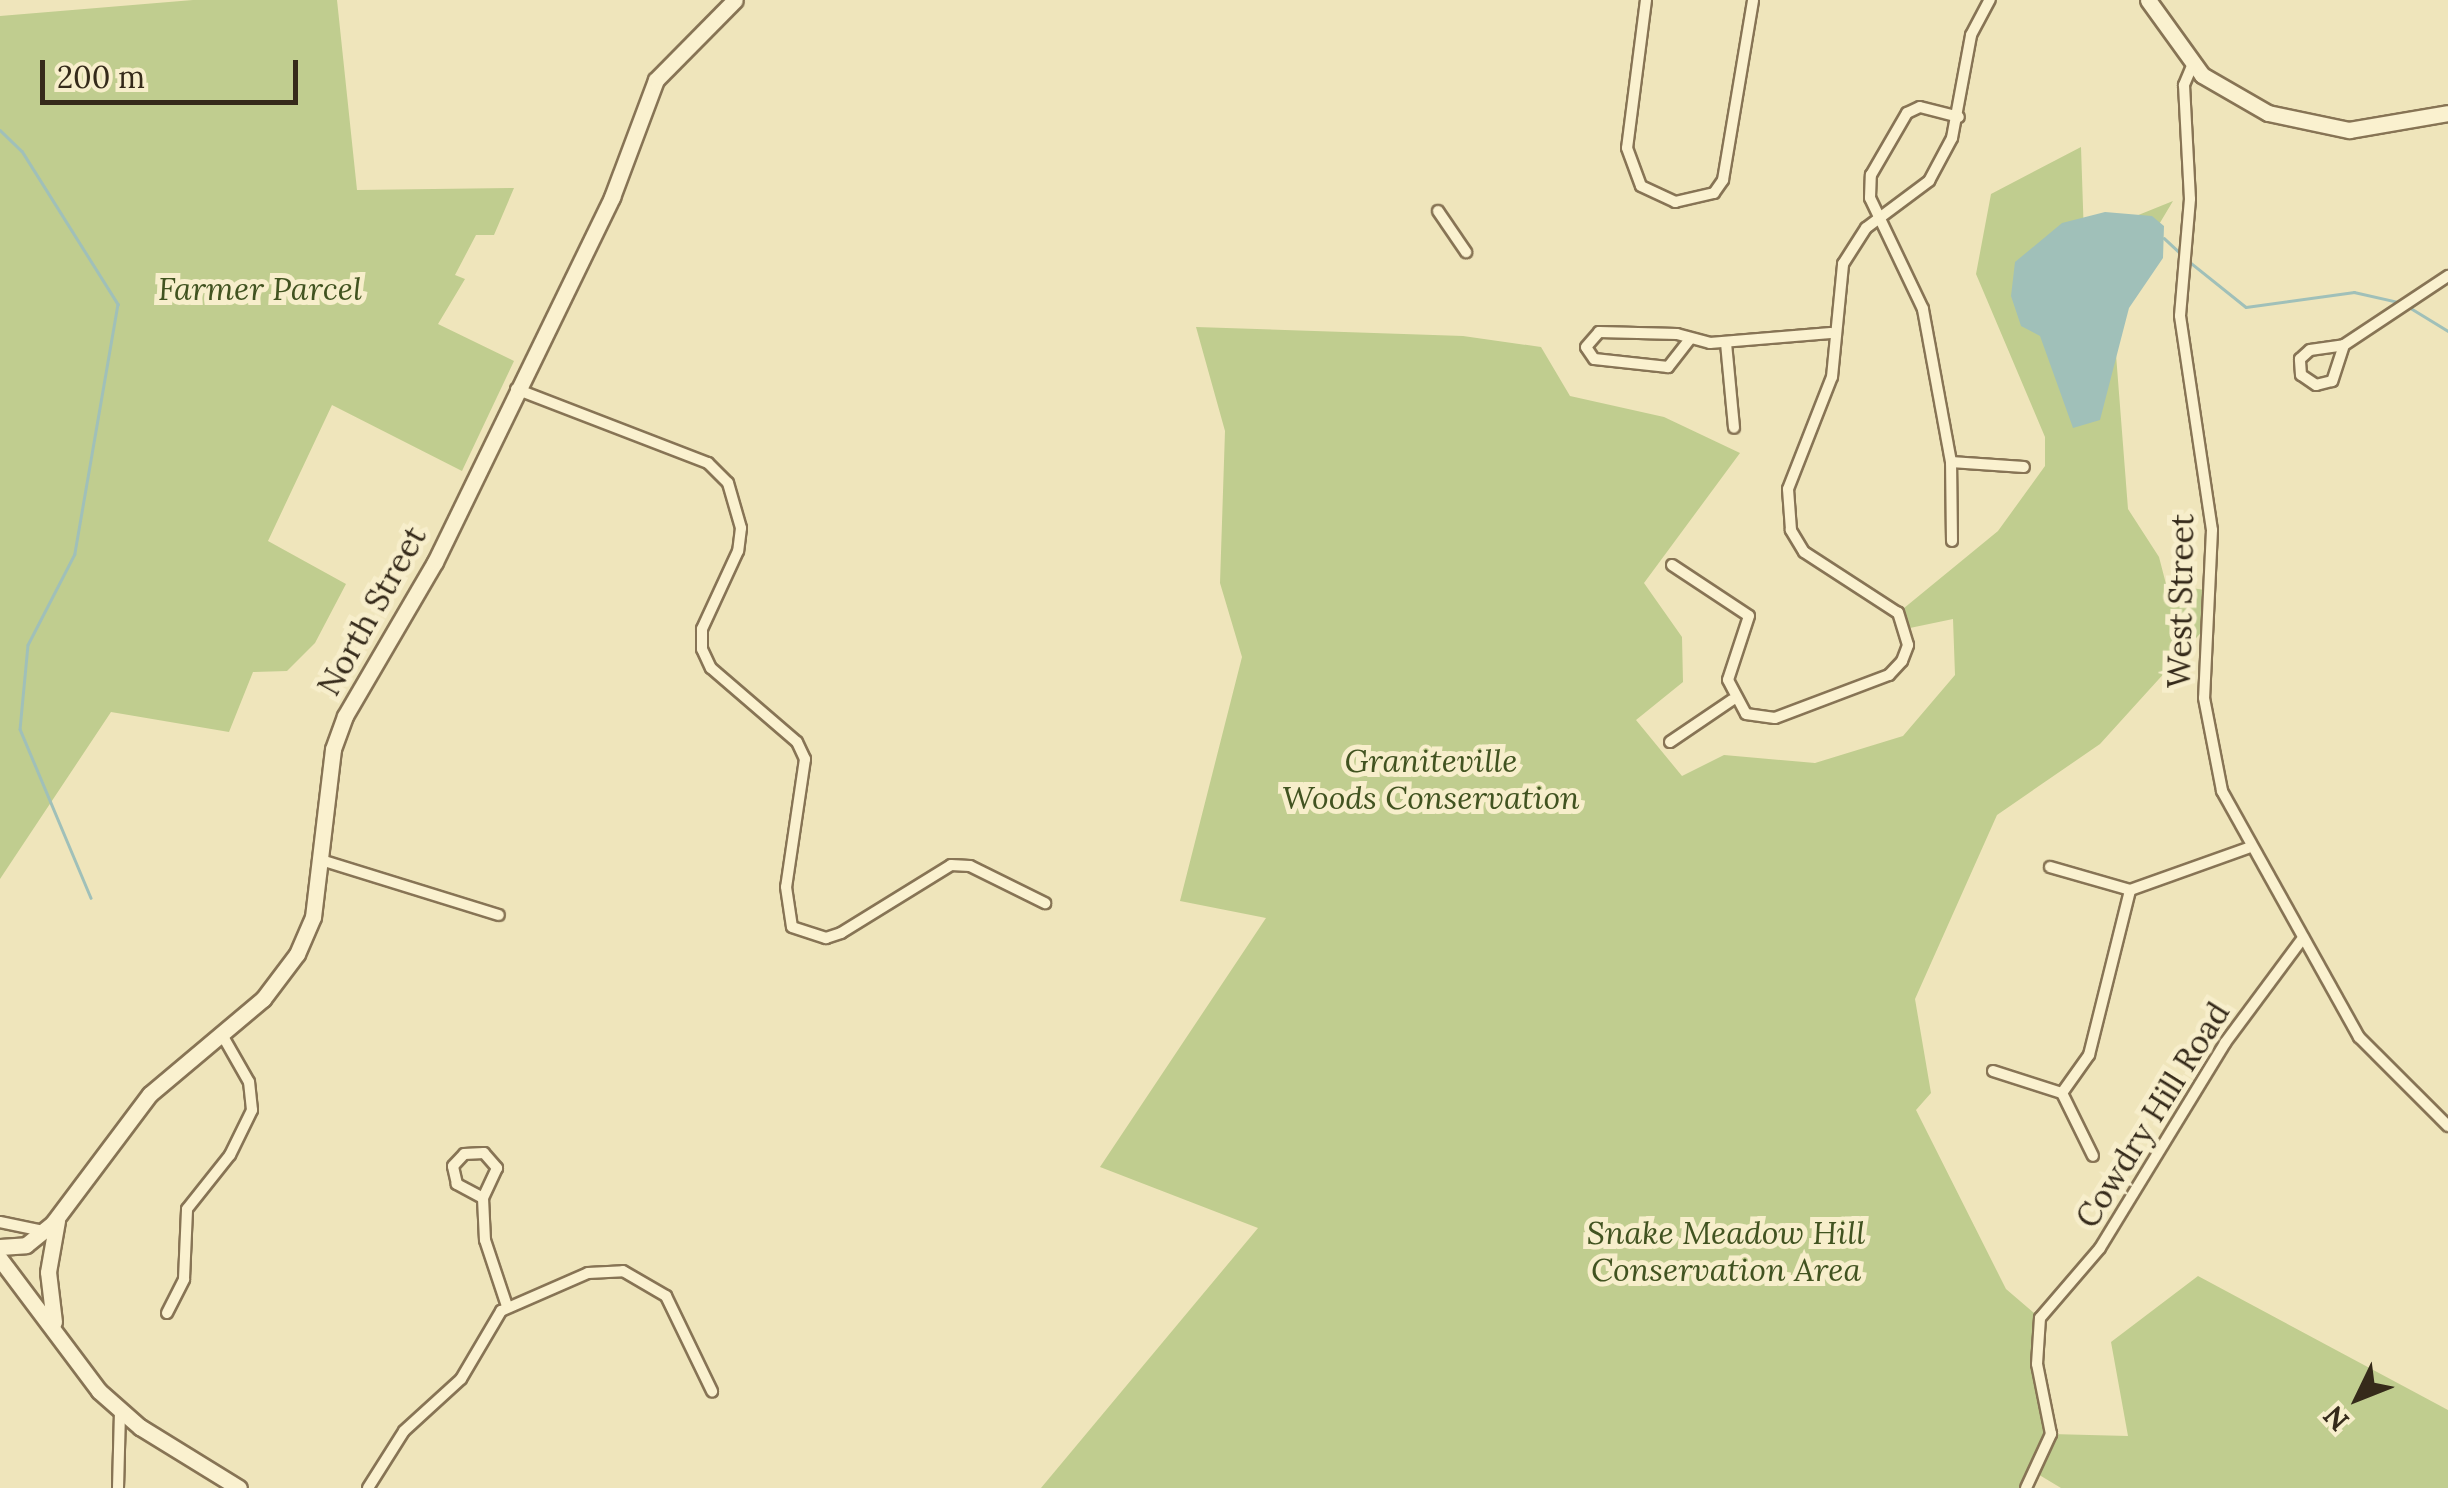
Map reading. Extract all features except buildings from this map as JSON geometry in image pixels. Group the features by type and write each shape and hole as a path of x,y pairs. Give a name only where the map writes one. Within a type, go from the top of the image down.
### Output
{"main road":[{"name":"North Street","path":"0,1246 18,1247 59,1217 144,1101 263,999 296,954 313,917 344,716 428,576 515,389 612,196 656,80 735,0"},
{"path":"2148,0 2192,66 2236,97 2300,123 2376,129 2448,112"},
{"path":"54,1326 48,1272 59,1217"},
{"path":"0,1259 120,1411 238,1488"}],"street":[{"path":"1646,0 1627,148 1645,190 1675,202 1714,193 1723,180 1752,0"},
{"path":"1672,565 1749,616 1728,680 1732,700 1746,714 1775,718 1889,674 1908,645 1898,613 1879,594 1814,562 1791,530 1788,489 1826,402 1831,333 1843,264 1878,218 1929,181 1959,117 1971,35 1990,0"},
{"name":"West Street","path":"2192,66 2184,85 2190,200 2180,316 2213,551 2204,698 2222,791 2248,848 2374,1057 2448,1126"},
{"path":"1952,542 1950,462 1923,309 1878,218 1871,175 1907,113 1920,107 1959,117"},
{"path":"1438,212 1466,252"},
{"path":"2344,345 2332,381 2316,385 2301,375 2300,359 2310,350 2344,345 2448,276"},
{"path":"1690,339 1668,367 1594,359 1586,347 1600,332 1690,339 1726,343 1831,333"},
{"path":"1726,343 1734,428"},
{"path":"515,389 708,463 728,484 742,528 738,551 702,629 702,648 711,668 797,742 805,759 786,887 792,927 826,938 841,933 951,865 970,866 1045,903"},
{"path":"1950,462 2024,467"},
{"path":"1670,742 1732,700"},
{"path":"2050,867 2130,890 2248,848"},
{"path":"321,860 499,916"},
{"path":"2062,1094 2089,1055 2130,890"},
{"name":"Cowdry Hill Road","path":"2026,1488 2051,1434 2037,1364 2040,1318 2100,1248 2225,1044 2303,938"},
{"path":"168,1313 184,1280 187,1209 230,1155 252,1110 248,1082 221,1033"},
{"path":"1992,1072 2062,1094 2093,1156"},
{"path":"484,1198 456,1184 454,1166 464,1154 484,1153 497,1168 484,1198 486,1255 507,1306"},
{"path":"0,1222 44,1231"},
{"path":"368,1488 404,1431 461,1378 507,1306 588,1273 640,1277 674,1307 712,1391"},
{"path":"118,1488 120,1411"}],"green space":[{"name":"Farmer Parcel","path":"193,0 337,0 357,190 514,188 494,235 476,235 455,275 465,279 438,324 514,361 462,471 332,405 268,541 346,584 315,643 287,671 253,672 229,732 111,712 0,879 0,16"},
{"path":"2081,147 2084,237 2173,201 2112,303 2128,509 2159,557 2166,584 2211,591 2207,626 2100,744 1997,815 1915,999 1931,1093 1916,1110 2006,1289 2040,1318 2051,1434 2128,1436 2111,1342 2198,1276 2448,1410 2448,1488 2061,1488 2036,1473 2047,1442 2019,1488 1041,1488 1258,1228 1100,1167 1266,918 1180,901 1242,657 1220,583 1225,431 1196,327 1463,336 1541,347 1570,396 1664,417 1740,453 1644,583 1682,637 1683,682 1636,720 1682,776 1724,755 1815,763 1903,736 1955,675 1953,619 1905,629 1898,613 1998,531 2045,466 2045,437 1976,274 1991,194"}],"water":[{"path":"2105,212 2152,216 2164,226 2163,258 2129,308 2100,420 2073,428 2040,336 2021,326 2011,296 2015,262 2062,223"}],"waterway":[{"path":"0,130 22,151 118,304 75,554 28,645 20,729 91,898"},
{"path":"2164,238 2181,254"},
{"path":"2191,263 2246,307 2354,292 2403,303"},
{"path":"2409,307 2448,331"}],"park label":[{"name":"Graniteville Woods Conservation","path":"1431,780"},
{"name":"Snake Meadow Hill Conservation Area","path":"1726,1252"}]}
